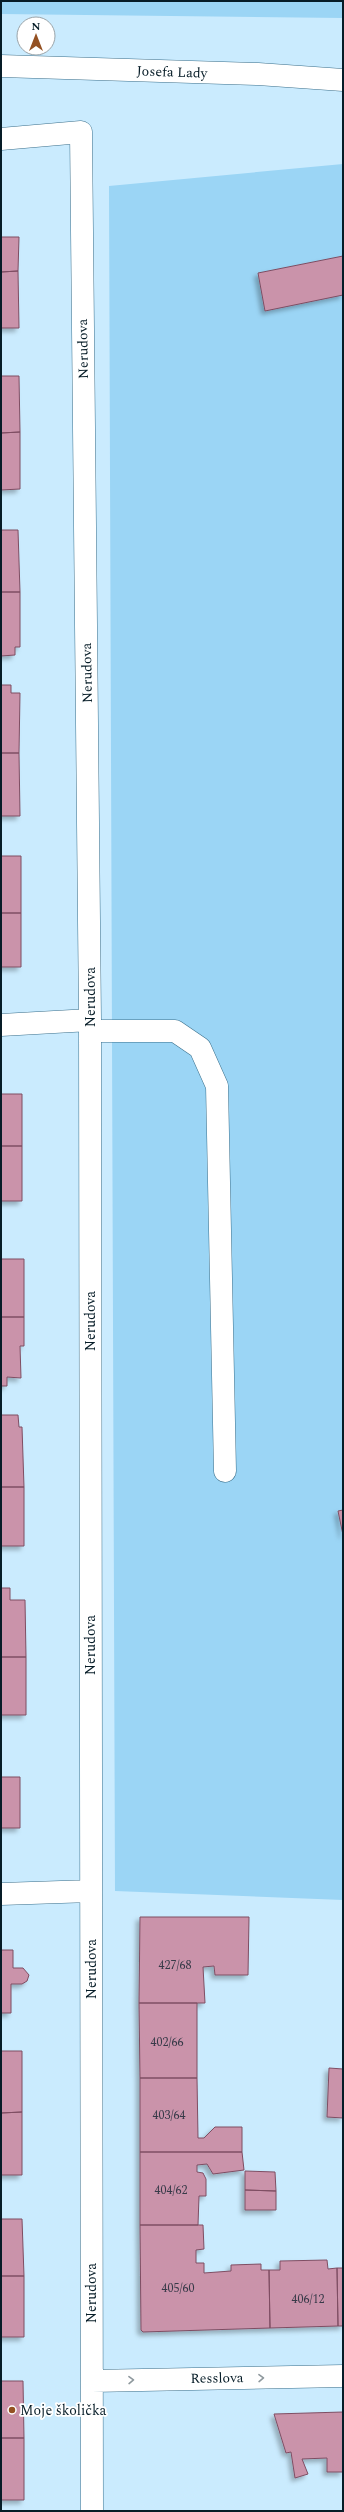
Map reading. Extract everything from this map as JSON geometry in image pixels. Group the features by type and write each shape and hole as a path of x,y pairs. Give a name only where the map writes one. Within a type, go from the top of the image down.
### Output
{"street":[{"name":"Josefa Lady","path":"1,66 258,74 343,80"},
{"name":"Nerudova","path":"1,139 81,132 90,1026 92,2511"},
{"path":"1,1024 90,1026 175,1031 200,1048 217,1086 225,1471"},
{"path":"1,1894 91,1891"},
{"name":"Resslova","path":"92,2381 343,2376"}],"shaded area":[{"path":"1,1 343,1 343,18 1,14"},
{"path":"343,164 343,1900 115,1891 109,186"}],"building":[{"path":"1,237 19,237 18,271 1,272"},
{"path":"343,256 343,295 265,311 258,273"},
{"path":"18,271 19,328 1,328 1,272"},
{"path":"1,376 19,376 20,432 1,433"},
{"path":"20,432 20,489 1,490 1,433"},
{"path":"1,530 18,530 20,592 1,592"},
{"path":"1,592 20,592 20,647 15,647 15,655 1,656"},
{"path":"1,685 11,685 11,693 20,693 19,753 1,753"},
{"path":"1,753 19,753 20,816 1,816"},
{"path":"1,856 21,856 21,913 1,913"},
{"path":"1,913 21,913 21,967 1,967"},
{"path":"1,1094 22,1094 22,1146 1,1146"},
{"path":"1,1146 22,1146 22,1201 1,1201"},
{"path":"1,1259 24,1259 24,1317 1,1317"},
{"path":"1,1317 24,1317 24,1346 20,1346 21,1378 7,1377 7,1386 1,1386"},
{"path":"1,1415 18,1415 19,1427 22,1427 24,1487 1,1487"},
{"path":"1,1487 24,1487 24,1546 1,1546"},
{"path":"343,1510 343,1535 338,1511"},
{"path":"1,1588 10,1588 10,1600 25,1600 26,1657 1,1657"},
{"path":"1,1657 26,1657 26,1715 1,1715"},
{"path":"1,1777 20,1777 20,1828 1,1828"},
{"path":"140,1917 249,1917 248,1975 215,1975 214,1966 203,1967 205,2003 139,2003"},
{"path":"1,1950 13,1950 13,1968 23,1968 29,1975 27,1981 22,1984 11,1984 11,2013 1,2013"},
{"path":"139,2003 197,2003 197,2078 140,2078"},
{"path":"1,2051 22,2051 22,2112 1,2113"},
{"path":"329,2068 343,2069 343,2118 327,2117"},
{"path":"140,2078 197,2078 198,2138 204,2138 215,2127 242,2127 242,2152 140,2152"},
{"path":"22,2112 22,2175 1,2175 1,2113"},
{"path":"140,2152 242,2152 244,2170 213,2174 207,2164 197,2165 197,2172 203,2173 206,2179 206,2196 199,2196 198,2225 140,2225"},
{"path":"245,2171 275,2172 276,2191 245,2190"},
{"path":"245,2190 276,2191 276,2210 245,2210"},
{"path":"1,2219 22,2219 24,2276 1,2276"},
{"path":"140,2225 203,2225 204,2249 196,2250 196,2263 204,2263 204,2273 231,2271 231,2265 261,2264 261,2270 269,2270 270,2328 143,2332 141,2330"},
{"path":"327,2260 328,2269 337,2268 338,2326 270,2328 269,2270 280,2270 280,2261"},
{"path":"337,2268 343,2268 343,2326 338,2326"},
{"path":"1,2276 24,2276 24,2337 1,2337"},
{"name":"Moje školička","path":"1,2381 23,2381 24,2438 1,2438"},
{"path":"343,2412 343,2472 327,2472 327,2458 302,2459 308,2474 295,2478 291,2452 286,2453 274,2414"},
{"path":"1,2438 24,2438 24,2500 1,2500"}],"place":[{"name":"Moje školička","path":"12,2410"}]}
